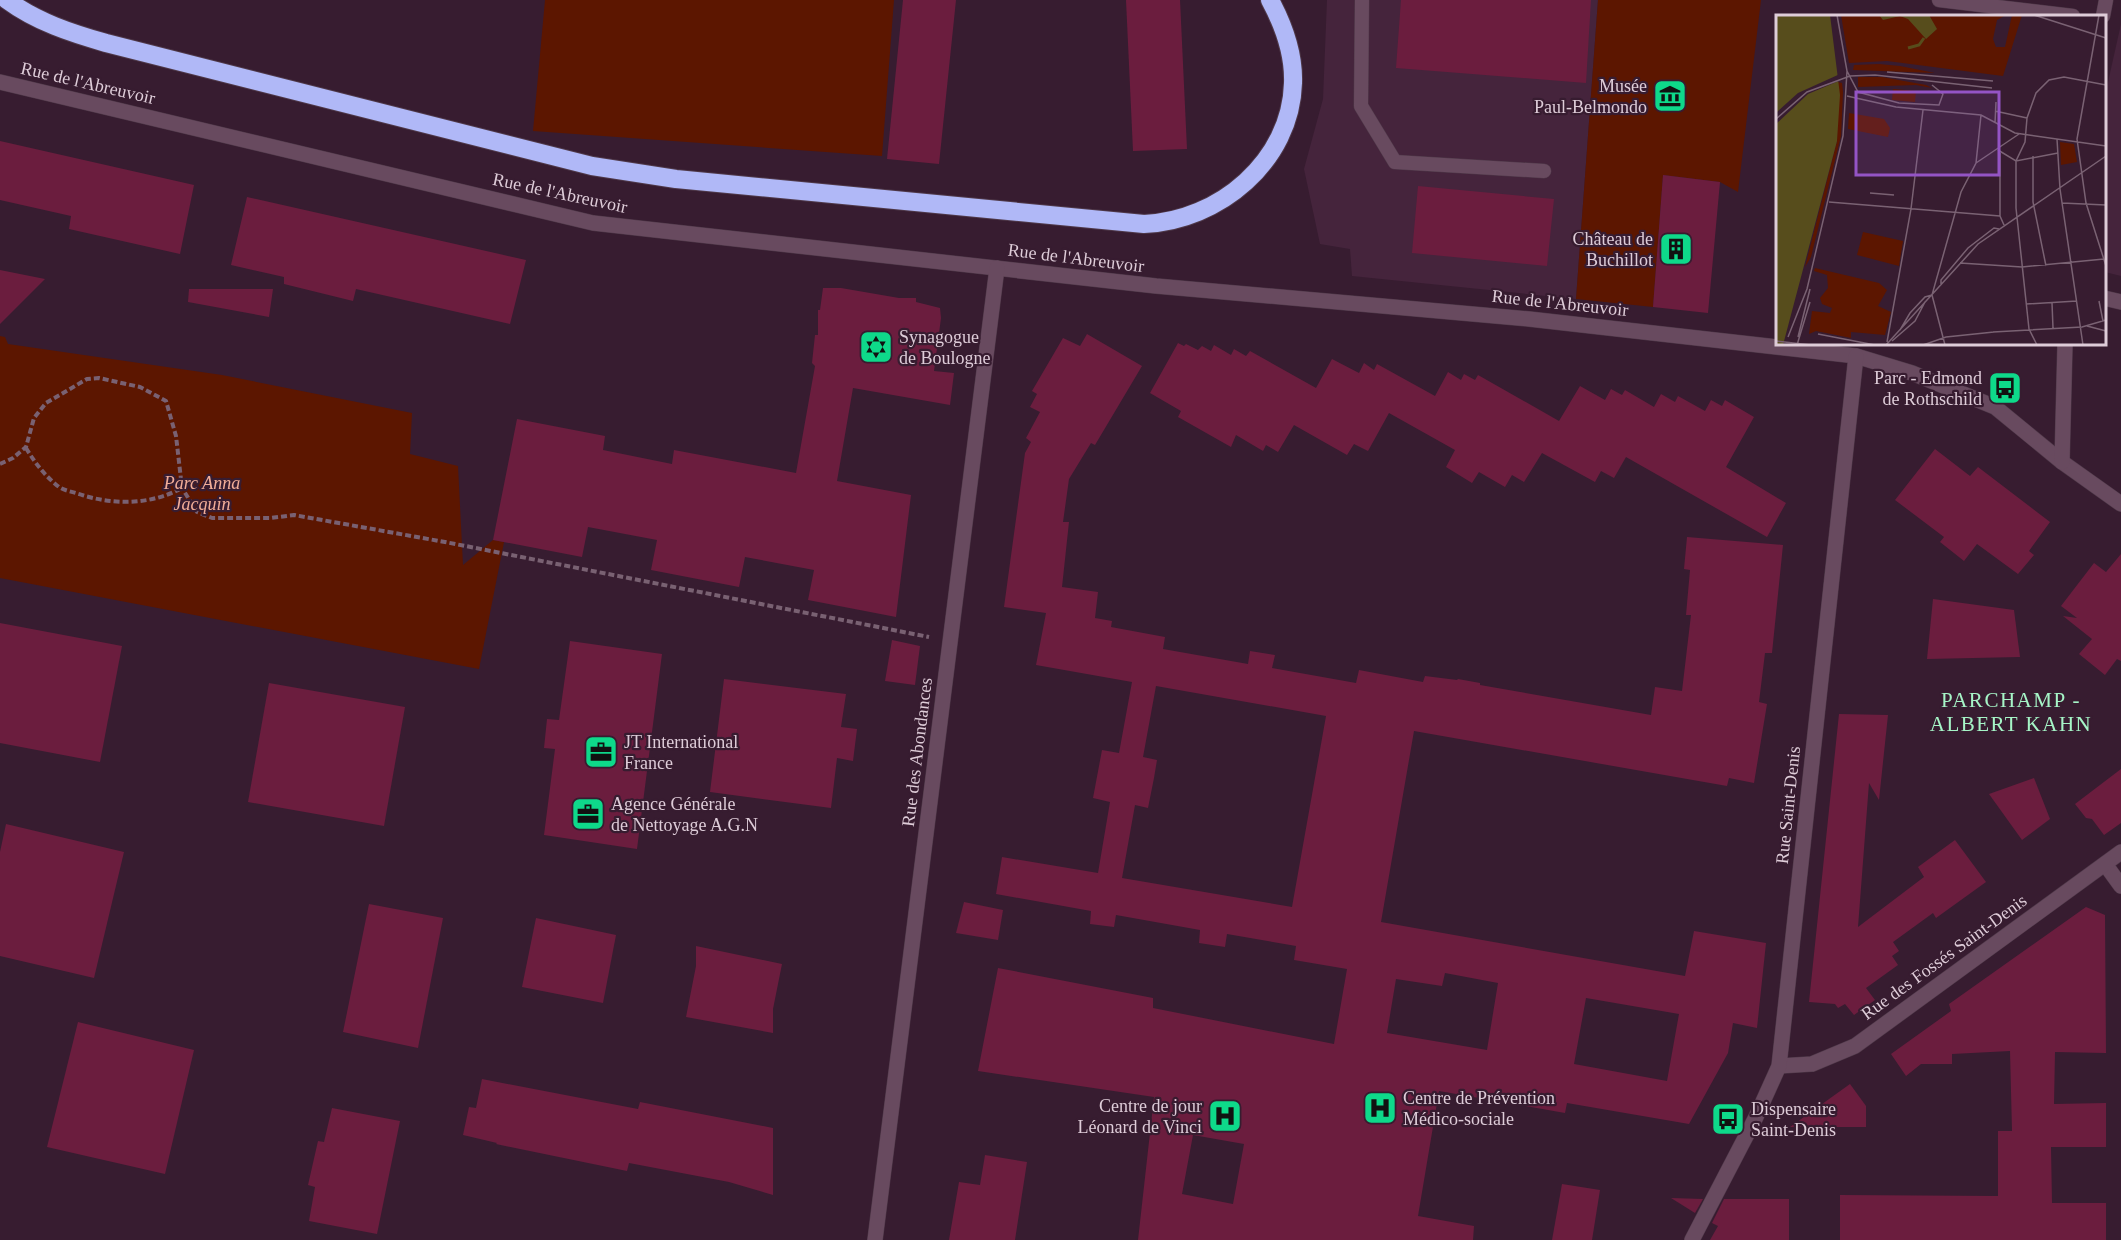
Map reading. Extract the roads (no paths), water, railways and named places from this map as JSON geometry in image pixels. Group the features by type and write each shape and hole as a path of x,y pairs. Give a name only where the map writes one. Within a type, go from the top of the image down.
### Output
{"highway":[{"path":"7,0 23,11 54,26 106,43 592,166 676,178 1144,224 1178,219 1224,200 1250,178 1270,153 1290,111 1293,81 1290,51 1270,0"}],"street":[{"name":"Rue de l'Abreuvoir","path":"0,82 593,223 1156,286 1529,319 1856,356 1912,373 1995,407 2062,462 2121,504"},
{"name":"Rue des Abondances","path":"875,1240 997,268"},
{"path":"2106,298 2121,302"},
{"path":"2062,462 2065,345"},
{"name":"Rue Saint-Denis","path":"1692,1240 1756,1117 1779,1066 1856,356"},
{"name":"Rue des Fossés Saint-Denis","path":"1779,1066 1812,1064 1855,1046 2121,852"},
{"path":"2105,864 2121,886"}],"lane":[{"path":"1362,0 1361,106 1395,162 1544,171"},
{"path":"1939,0 2065,15"},
{"path":"2103,15 2106,0"}],"place":[{"name":"Musée Paul-Belmondo","path":"1670,96"},
{"name":"Château de Buchillot","path":"1676,249"},
{"name":"Synagogue de Boulogne","path":"876,347"},
{"name":"Parc - Edmond de Rothschild","path":"2005,388"},
{"name":"JT International France","path":"601,752"},
{"name":"Agence Générale de Nettoyage A.G.N","path":"588,814"},
{"name":"Centre de Prévention Médico-sociale","path":"1380,1108"},
{"name":"Centre de jour Léonard de Vinci","path":"1225,1116"},
{"name":"Dispensaire Saint-Denis","path":"1728,1119"}],"district":[{"name":"PARCHAMP - ALBERT KAHN","path":"2011,712"}],"park label":[{"name":"Parc Anna Jacquin","path":"202,493"}]}
